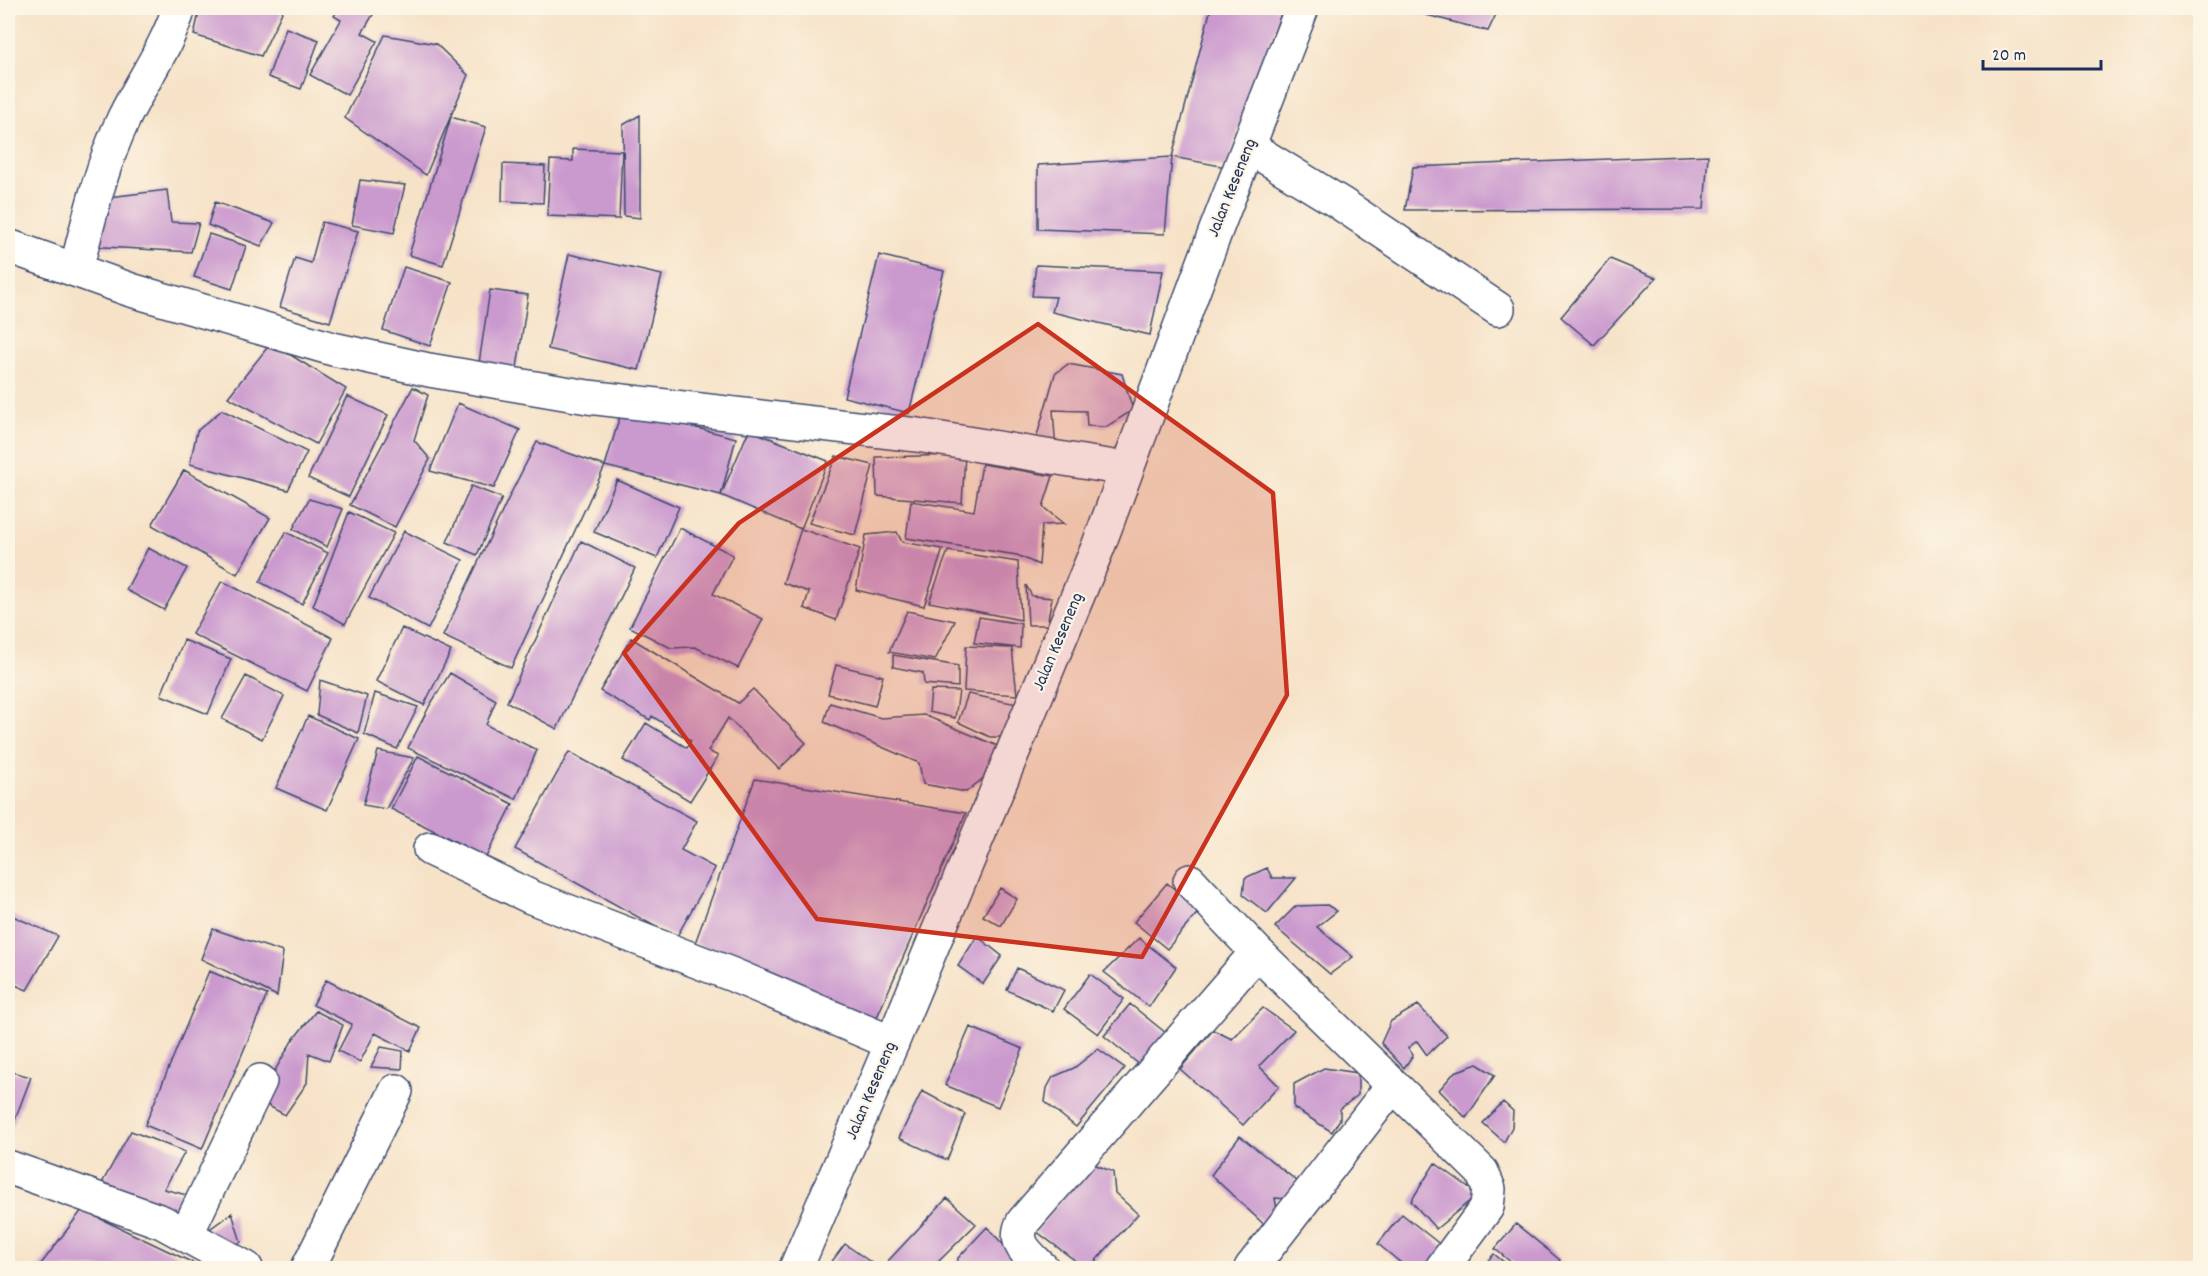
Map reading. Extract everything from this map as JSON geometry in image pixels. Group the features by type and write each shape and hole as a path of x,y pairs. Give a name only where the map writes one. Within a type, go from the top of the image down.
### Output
{"street":[{"path":"76,270 110,149 173,26 179,8"},
{"name":"Jalan Keseneng","path":"796,1269 1094,558 1216,230 1302,8"},
{"path":"1249,147 1340,202 1498,309"},
{"path":"8,246 132,290 333,349 429,370 588,396 917,435 1126,469"},
{"path":"430,849 531,897 733,975 892,1043"},
{"path":"1190,881 1257,952 1479,1169 1487,1183 1489,1196 1485,1212 1442,1269"},
{"path":"1042,1269 1021,1247 1019,1233 1023,1222 1257,952"},
{"path":"186,1235 260,1081"},
{"path":"1251,1269 1393,1085"},
{"path":"308,1269 396,1090"},
{"path":"8,1167 162,1222 246,1269"}],"highlighted area":[{"path":"1038,324 1273,493 1287,695 1142,957 817,919 624,653 739,523"}],"building":[{"path":"200,8 284,8 261,56 194,35"},
{"path":"339,8 377,8 362,33 377,41 347,95 310,75 341,20 334,16"},
{"path":"1211,8 1283,8 1226,167 1172,157"},
{"path":"1412,8 1499,8 1488,31 1411,11"},
{"path":"286,28 319,40 301,89 268,77"},
{"path":"385,35 436,44 468,75 426,175 345,118"},
{"path":"640,115 640,218 624,216 623,125"},
{"path":"451,117 486,127 443,265 409,255"},
{"path":"573,149 622,151 619,219 547,216 550,160 573,161"},
{"path":"1708,155 1704,209 1405,210 1413,167"},
{"path":"1172,157 1165,234 1038,229 1038,165"},
{"path":"503,164 545,166 543,203 502,201"},
{"path":"360,180 405,185 394,233 352,225"},
{"path":"167,190 171,222 199,223 191,252 88,246 109,197"},
{"path":"215,202 274,223 261,246 208,225"},
{"path":"322,222 358,231 330,322 280,307 295,258 311,263"},
{"path":"209,234 246,246 232,289 194,277"},
{"path":"569,254 662,275 639,370 548,349"},
{"path":"879,255 944,271 909,413 844,397"},
{"path":"1610,259 1656,278 1594,345 1561,317"},
{"path":"1036,265 1163,271 1150,335 1052,312 1056,297 1032,296"},
{"path":"404,267 452,282 430,346 383,330"},
{"path":"490,290 528,295 517,368 479,363"},
{"path":"271,343 346,389 316,444 228,397"},
{"path":"1068,364 1122,374 1133,410 1106,427 1087,426 1086,411 1053,410 1056,451 1034,446 1055,374"},
{"path":"413,387 428,395 414,440 430,459 395,527 350,505"},
{"path":"347,396 388,415 349,497 308,478"},
{"path":"458,403 520,430 494,488 430,471"},
{"path":"622,409 736,438 721,495 605,466"},
{"path":"222,410 307,452 288,490 190,464 197,431"},
{"path":"749,430 828,461 801,529 721,495"},
{"path":"537,442 605,466 511,668 443,636"},
{"path":"965,455 962,503 877,496 876,457"},
{"path":"836,456 873,465 855,535 809,523"},
{"path":"982,464 1053,476 1043,507 1064,524 1042,525 1039,565 1017,555 906,538 911,501 974,511"},
{"path":"184,470 270,518 237,574 152,525"},
{"path":"617,480 679,507 657,558 594,532"},
{"path":"471,486 502,498 477,555 447,542"},
{"path":"309,499 343,509 327,547 293,529"},
{"path":"349,512 394,533 345,624 313,606"},
{"path":"680,528 733,555 713,594 763,619 738,668 695,647 671,648 630,627"},
{"path":"801,529 860,549 836,620 804,608 809,592 783,583"},
{"path":"404,531 463,560 428,629 369,598"},
{"path":"286,532 328,553 302,604 260,582"},
{"path":"897,532 902,542 943,549 924,606 856,590 866,535"},
{"path":"581,541 635,568 557,729 507,702"},
{"path":"148,548 187,568 164,610 126,590"},
{"path":"948,551 1018,562 1021,620 929,602"},
{"path":"222,581 333,638 307,691 192,634"},
{"path":"1026,585 1032,596 1052,598 1047,625 1028,625"},
{"path":"907,611 955,621 935,660 889,652"},
{"path":"979,617 1021,624 1020,648 974,643"},
{"path":"402,628 451,651 424,705 376,681"},
{"path":"631,638 738,703 753,689 806,743 779,769 728,718 708,751 718,756 690,801 623,760 646,723 687,748 691,741 652,716 650,720 600,691"},
{"path":"184,640 231,659 208,714 161,695"},
{"path":"966,646 1012,648 1017,695 964,691"},
{"path":"893,655 958,666 958,687 924,684 923,673 893,667"},
{"path":"836,665 883,676 875,706 828,694"},
{"path":"450,673 496,700 486,725 537,750 516,799 408,748 430,705"},
{"path":"246,676 284,696 262,739 222,719"},
{"path":"320,680 367,696 358,733 317,715"},
{"path":"931,690 959,691 955,718 929,712"},
{"path":"375,693 418,707 397,749 364,734"},
{"path":"968,694 1017,704 1014,737 990,737 958,722"},
{"path":"830,703 881,718 924,715 1000,747 997,767 966,792 923,784 919,763 824,722"},
{"path":"308,716 359,739 327,810 276,788"},
{"path":"378,751 414,758 386,809 363,805"},
{"path":"569,752 697,821 681,850 715,868 676,938 515,849"},
{"path":"418,756 513,804 486,857 391,809"},
{"path":"755,779 966,813 874,1024 695,943"},
{"path":"1267,868 1272,878 1296,878 1267,913 1243,895 1245,878"},
{"path":"1167,883 1200,910 1167,949 1134,922"},
{"path":"1000,888 1017,899 1001,926 983,916"},
{"path":"1327,905 1337,911 1317,927 1353,957 1330,974 1275,927 1296,906"},
{"path":"8,914 58,936 27,990 8,982"},
{"path":"213,929 283,952 277,996 201,959"},
{"path":"977,936 1002,956 983,984 958,966"},
{"path":"1139,938 1176,967 1149,1007 1104,972"},
{"path":"1017,968 1064,990 1053,1011 1007,990"},
{"path":"209,971 267,995 202,1149 145,1125"},
{"path":"1090,974 1124,999 1098,1034 1064,1009"},
{"path":"326,980 421,1028 410,1051 375,1033 360,1062 338,1051 352,1024 313,1005"},
{"path":"1130,1004 1166,1033 1140,1065 1104,1036"},
{"path":"1418,1005 1447,1036 1427,1055 1417,1041 1408,1048 1413,1055 1404,1068 1381,1043 1391,1021"},
{"path":"1263,1008 1294,1030 1259,1066 1279,1086 1243,1125 1180,1069 1213,1030 1232,1039"},
{"path":"316,1011 343,1025 329,1061 309,1053 307,1083 285,1115 258,1100 292,1041"},
{"path":"970,1027 1023,1049 998,1107 945,1085"},
{"path":"381,1047 403,1051 402,1069 371,1067"},
{"path":"1098,1049 1125,1068 1076,1127 1045,1102 1047,1088 1053,1077 1074,1068"},
{"path":"1477,1064 1495,1075 1466,1118 1439,1090 1455,1072"},
{"path":"1324,1068 1358,1073 1358,1095 1340,1109 1340,1119 1332,1132 1294,1108 1294,1084"},
{"path":"8,1071 31,1077 8,1138"},
{"path":"922,1091 965,1114 947,1160 899,1138"},
{"path":"1503,1102 1513,1111 1512,1127 1504,1142 1483,1123"},
{"path":"131,1131 185,1152 164,1189 194,1197 183,1220 101,1185"},
{"path":"1240,1136 1307,1189 1290,1199 1275,1198 1278,1216 1270,1230 1211,1175"},
{"path":"1089,1162 1113,1172 1115,1193 1138,1214 1089,1268 1085,1268 1036,1231"},
{"path":"1435,1163 1478,1194 1436,1229 1411,1201"},
{"path":"947,1198 976,1224 932,1268 893,1268 887,1262"},
{"path":"82,1210 204,1268 38,1268"},
{"path":"232,1213 241,1242 222,1250 207,1231"},
{"path":"1402,1214 1447,1250 1432,1268 1407,1268 1378,1244"},
{"path":"1516,1224 1560,1260 1553,1268 1518,1268 1495,1249"},
{"path":"987,1227 1025,1268 957,1268 958,1258"},
{"path":"845,1244 876,1266 874,1268 827,1268"},
{"path":"1494,1254 1511,1268 1481,1268"}]}
